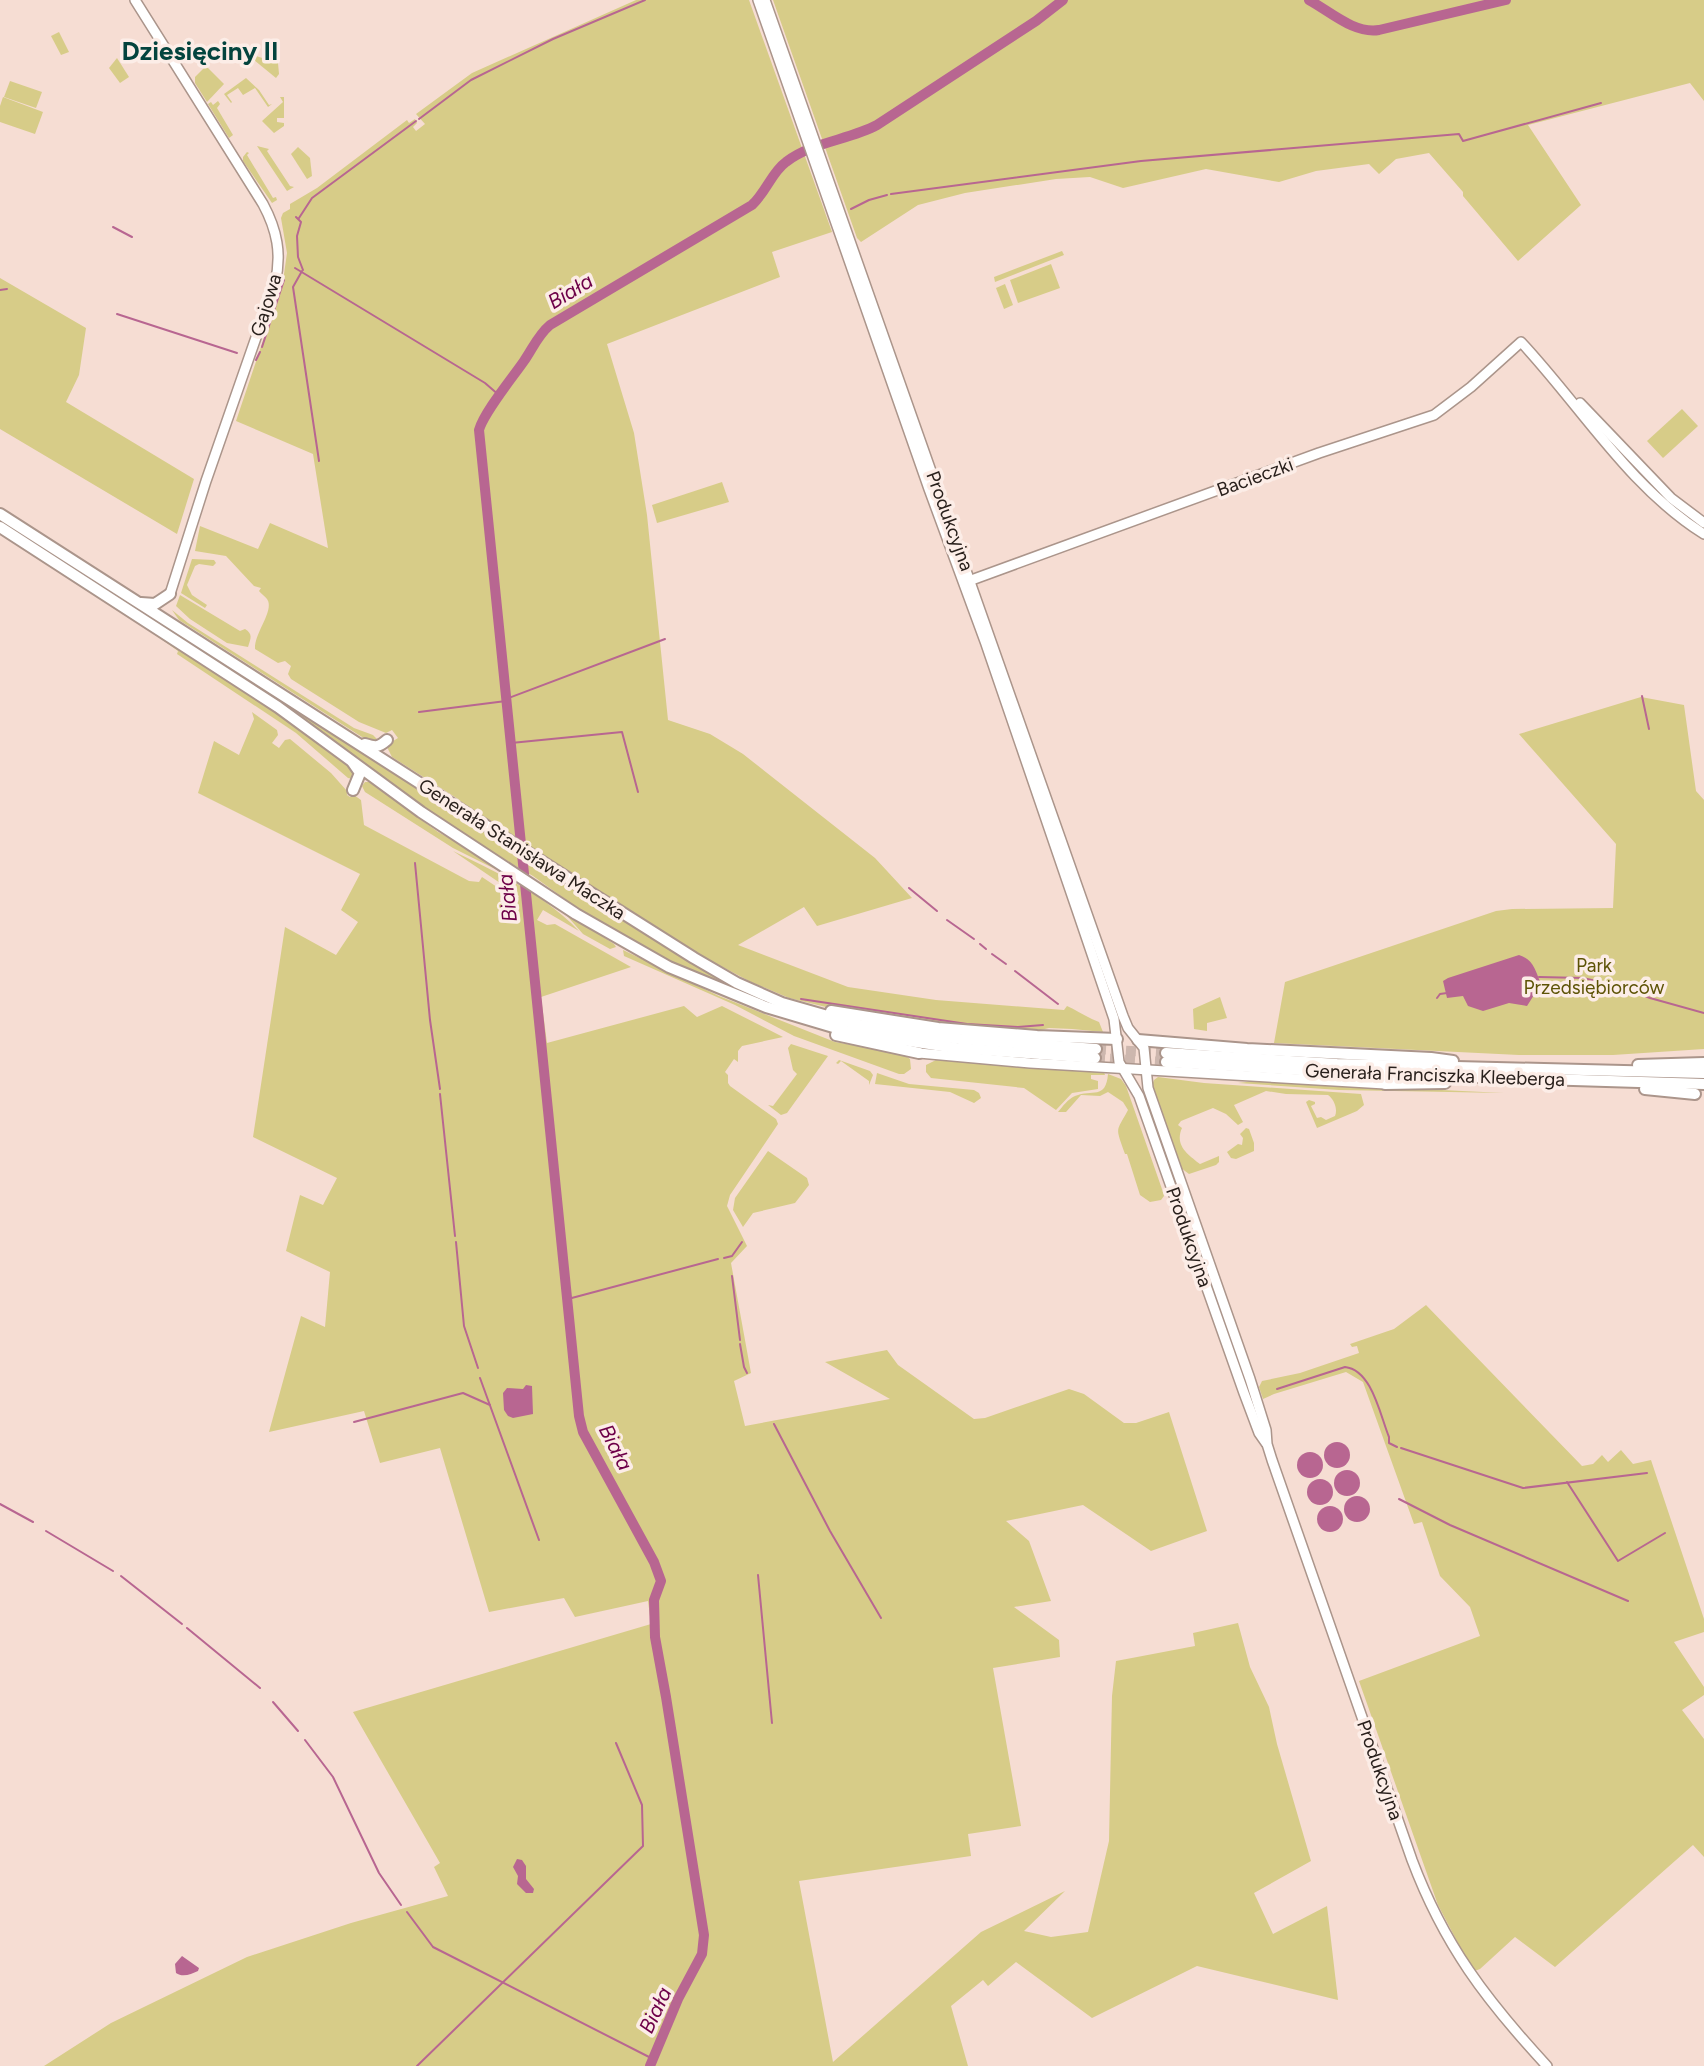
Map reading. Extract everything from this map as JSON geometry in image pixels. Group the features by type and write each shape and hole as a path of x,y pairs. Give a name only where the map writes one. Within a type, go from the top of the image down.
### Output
{"highway":[{"name":"Generała Stanisława Maczka","path":"0,514 716,972 782,1003 859,1025 1095,1054 956,1048 896,1041 804,1020 668,967 623,943 421,812 278,707 0,527"},
{"path":"137,602 155,604 170,594"},
{"path":"170,594 169,614 176,627"},
{"path":"352,739 375,747 387,740 384,750 386,755 399,769"},
{"path":"352,760 360,773 355,787 370,779 382,783"},
{"path":"716,972 779,997 845,1014 951,1030 1116,1039"},
{"path":"740,997 772,1014 814,1029 919,1053"},
{"path":"1138,1040 1247,1049 1431,1058 1490,1067"},
{"name":"Generała Franciszka Kleeberga","path":"1704,1073 1585,1075 1511,1079 1166,1058 1490,1067 1585,1075 1704,1084"},
{"path":"1585,1075 1602,1065 1704,1063"},
{"path":"1585,1075 1700,1094"},
{"path":"1385,1084 1511,1079"}],"street":[{"name":"Gajowa","path":"135,0 263,204 274,227 279,254 275,283 170,594"},
{"name":"Produkcyjna","path":"758,0 810,138"},
{"name":"Produkcyjna","path":"765,0 816,156 1081,909 1128,1028 1144,1048 1148,1088 1245,1380"},
{"name":"Bacieczki","path":"967,582 1320,453 1434,415 1471,387 1521,342 1569,396"},
{"path":"1569,396 1602,425 1671,498 1704,523"},
{"path":"1569,396 1654,494 1704,534"},
{"name":"Produkcyjna","path":"1081,909 1114,1019 1117,1054 1139,1096 1266,1430 1267,1444 1430,1905 1452,1947 1475,1982 1506,2022 1547,2066"},
{"path":"1116,1039 1138,1040"},
{"path":"919,1053 1123,1069 1385,1084"}],"green space":[{"path":"636,0 749,0 832,232 772,252 780,277 607,344 634,433 647,515 668,720 710,734 743,754 875,858 912,898 817,926 804,907 738,945 848,987 936,1000 1064,1010 1067,1006 1099,1022 1103,1032 1049,1028 1032,1032 960,1027 826,1007 789,998 749,981 700,955 590,888 392,757 387,747 398,738 392,730 386,733 359,722 291,679 288,674 291,666 285,661 278,663 255,649 269,604 259,591 261,588 254,586 226,556 195,551 200,526 258,549 270,523 328,548 313,454 236,421 283,281 287,253 281,218 283,213 290,209 290,204 317,188 407,120 409,123 415,119 417,123 413,127 416,131 425,124 416,114 472,73"},
{"path":"773,0 1704,0 1704,101 1690,83 1528,125 1581,205 1518,261 1429,153 1396,159 1379,174 1369,164 1316,171 1279,182 1206,169 1123,188 1090,177 1056,179 965,193 918,205 861,242 857,238"},
{"path":"59,32 69,52 61,55 51,36"},
{"path":"256,56 278,63 279,74 276,78 254,60"},
{"path":"117,58 129,77 120,83 109,68"},
{"path":"206,66 224,84 207,102 195,83 195,77"},
{"path":"246,78 259,90 269,105 272,104 268,107 255,88 243,95 238,88 227,95 231,103 224,94"},
{"path":"10,81 42,92 36,108 4,97"},
{"path":"3,97 43,112 35,134 0,122"},
{"path":"280,97 284,97 284,118 277,118 277,122 284,123 284,126 274,133 262,121 283,102"},
{"path":"218,101 220,104 217,108 233,135 229,138 208,104 211,102 213,105"},
{"path":"257,146 269,149 267,151 290,186 294,187 287,191"},
{"path":"298,147 310,158 312,176 307,179 291,154"},
{"path":"247,152 273,198 276,197 277,200 272,203 243,161"},
{"path":"1062,251 1064,255 995,282 994,277"},
{"path":"1051,264 1060,288 1018,303 1010,280"},
{"path":"0,278 86,328 79,375 66,402 194,479 177,534 0,429"},
{"path":"1005,284 1013,305 1004,309 996,288"},
{"path":"1682,409 1698,426 1663,458 1647,441"},
{"path":"722,482 729,502 657,523 652,505"},
{"path":"192,559 214,560 216,563 213,566 195,566 187,585 192,595 207,605 205,608 181,593"},
{"path":"180,595 240,631 248,631 251,636 248,647 227,643 190,619 176,606"},
{"path":"143,610 550,872 552,878 564,885 570,884 710,973 784,1008 692,972 617,933 533,876 418,805 279,702 142,613"},
{"path":"172,610 188,623 379,741 373,744 179,620"},
{"path":"136,621 279,715 357,773 353,779 348,778 296,733 177,654 178,651"},
{"name":"Park Przedsiębiorców","path":"1641,697 1684,705 1696,791 1704,800 1704,1049 1613,1055 1519,1055 1274,1043 1285,982 1496,911 1613,908 1616,844 1519,734"},
{"path":"252,712 277,730 278,735 272,743 279,748 285,740 290,739 331,773 347,791 347,795 354,795 361,800 364,825 469,881 479,882 482,877 503,891 500,901 511,909 519,896 453,851 503,876 536,895 579,931 543,910 537,920 547,925 555,924 631,967 541,997 547,1043 684,1006 697,1017 722,1006 783,1037 742,1046 738,1051 738,1062 734,1059 725,1072 730,1086 776,1119 778,1124 730,1195 727,1206 747,1246 731,1263 751,1373 734,1381 745,1426 890,1399 825,1362 887,1350 898,1365 974,1419 985,1418 1069,1389 1084,1394 1124,1423 1136,1423 1169,1412 1207,1531 1151,1551 1083,1505 1006,1521 1029,1541 1051,1601 1014,1607 1059,1640 1060,1657 993,1668 1021,1826 968,1834 971,1856 799,1881 833,2062 981,1932 1065,1891 1024,1931 1051,1937 1088,1932 1109,1841 1112,1696 1116,1661 1195,1646 1193,1633 1238,1623 1250,1667 1269,1707 1311,1861 1254,1893 1273,1934 1327,1906 1338,2000 1197,1966 1092,2018 1016,1962 988,1986 983,1980 951,2006 968,2066 44,2066 111,2023 247,1957 351,1923 448,1896 434,1867 440,1863 353,1712 651,1624 648,1601 575,1617 564,1598 489,1612 440,1448 380,1463 364,1411 269,1432 301,1316 325,1327 330,1272 286,1251 300,1195 323,1205 337,1178 253,1137 285,927 336,955 358,922 341,910 360,874 198,793 214,741 239,755 254,719"},
{"path":"369,782 438,832 478,854 505,874 453,848 365,792 362,786"},
{"path":"549,901 616,947 610,949 583,934"},
{"path":"623,950 719,996 835,1042 903,1054 910,1059 911,1069 899,1074 794,1036 735,1005 624,956"},
{"path":"1220,997 1227,1018 1207,1023 1207,1031 1194,1029 1193,1009"},
{"path":"791,1044 828,1056 787,1113 781,1115 768,1105 773,1106 797,1074 793,1070 788,1048"},
{"path":"839,1060 870,1071 873,1075 869,1085 869,1081 841,1061 836,1063"},
{"path":"936,1060 1104,1072 1105,1075 1091,1075 1091,1079 1098,1081 1098,1089 1072,1093 1056,1110 1024,1088 931,1078 926,1072 926,1065"},
{"path":"877,1073 909,1084 974,1090 981,1098 974,1103 950,1092 875,1084"},
{"path":"1108,1074 1121,1079 1126,1086 1163,1192 1161,1200 1150,1202 1140,1195 1118,1133 1128,1110 1123,1102 1108,1092 1100,1096 1081,1095 1066,1112 1058,1112 1075,1096 1101,1091 1107,1082"},
{"path":"1158,1077 1204,1083 1361,1094 1364,1105 1357,1111 1317,1128 1306,1102 1315,1102 1311,1106 1317,1118 1326,1120 1336,1113 1335,1104 1328,1095 1266,1091 1234,1105 1243,1122 1238,1125 1226,1114 1213,1108 1181,1121 1178,1125 1182,1128 1181,1145 1200,1164 1219,1156 1216,1165 1189,1174 1181,1168 1152,1085"},
{"path":"1255,1081 1504,1093 1339,1090 1238,1083"},
{"path":"1246,1128 1249,1129 1254,1143 1254,1151 1236,1159 1231,1158 1227,1152 1238,1144 1242,1145 1243,1138 1240,1134"},
{"path":"768,1151 807,1178 809,1185 795,1203 753,1213 743,1227 733,1210 735,1198"},
{"path":"1426,1305 1582,1466 1593,1464 1602,1455 1608,1462 1621,1450 1633,1464 1651,1460 1704,1619 1704,1632 1674,1642 1704,1687 1704,1695 1682,1710 1704,1739 1704,1857 1693,1845 1555,1967 1515,1937 1480,1969 1472,1972 1438,1905 1359,1681 1480,1636 1470,1607 1440,1576 1422,1522 1414,1524 1363,1382 1346,1372 1263,1399 1259,1387 1262,1381 1300,1373 1359,1353 1357,1346 1352,1347 1350,1344 1394,1329"}],"shaded area":[{"path":"1519,955 1531,963 1541,984 1527,1006 1509,1003 1483,1011 1468,1006 1463,996 1447,998 1443,981 1448,978"},
{"path":"526,1385 532,1386 533,1414 513,1418 508,1416 504,1410 503,1393 507,1388 523,1389"},
{"path":"1337,1442 1346,1446 1350,1455 1346,1464 1337,1468 1328,1464 1324,1455 1328,1446"},
{"path":"1310,1452 1319,1456 1323,1465 1319,1474 1310,1478 1301,1474 1297,1465 1301,1456"},
{"path":"1347,1470 1356,1474 1360,1483 1356,1492 1347,1496 1338,1492 1334,1483 1338,1474"},
{"path":"1320,1479 1329,1483 1333,1492 1329,1501 1320,1505 1311,1501 1307,1492 1311,1483"},
{"path":"1357,1496 1366,1500 1370,1509 1366,1518 1357,1522 1348,1518 1344,1509 1348,1500"},
{"path":"1330,1506 1339,1510 1343,1519 1339,1528 1330,1532 1321,1528 1317,1519 1321,1510"},
{"path":"517,1859 522,1860 526,1866 526,1879 534,1889 533,1893 526,1893 517,1884 518,1876 513,1867"},
{"path":"182,1956 199,1968 198,1971 184,1975 176,1973 175,1964"}],"waterway":[{"path":"419,119 471,80 553,39 645,0"},
{"name":"Biała","path":"650,2066 678,1999 702,1954 704,1935 655,1637 654,1600 661,1581 654,1562 583,1432 579,1416 479,430 493,404 550,325 752,205 781,166 796,155 877,125 1036,21 1063,0"},
{"name":"Biała","path":"1309,0 1343,21 1370,30 1506,0"},
{"path":"891,194 1141,161 1459,134 1463,141 1601,103"},
{"path":"299,218 312,198 416,121"},
{"path":"851,209 887,195"},
{"path":"296,217 301,222 297,236 298,257 303,270"},
{"path":"113,227 132,237"},
{"path":"295,268 485,383 500,396"},
{"path":"302,271 293,287 319,461"},
{"path":"262,347 284,280"},
{"path":"0,290 7,289"},
{"path":"117,314 237,353"},
{"path":"256,360 260,352"},
{"path":"506,699 665,639"},
{"path":"1642,696 1649,729"},
{"path":"419,712 506,701"},
{"path":"511,743 622,732 638,792"},
{"path":"415,863 430,1020 440,1089"},
{"path":"909,888 937,911"},
{"path":"947,920 974,939"},
{"path":"980,944 986,949"},
{"path":"992,954 1006,964"},
{"path":"1015,971 1058,1004"},
{"path":"1539,977 1583,978 1622,987 1704,1013"},
{"path":"1437,998 1440,994 1447,993"},
{"path":"801,999 967,1024 1018,1027 1043,1025"},
{"path":"440,1094 455,1236"},
{"path":"456,1242 464,1326 478,1368"},
{"path":"724,1258 732,1256 742,1242"},
{"path":"568,1299 718,1259"},
{"path":"732,1276 740,1340"},
{"path":"740,1344 747,1373"},
{"path":"1277,1389 1345,1367 1354,1370 1362,1376 1374,1395 1389,1443 1397,1447"},
{"path":"480,1378 539,1540"},
{"path":"354,1422 463,1393 490,1405"},
{"path":"774,1424 830,1531 881,1618"},
{"path":"1401,1448 1523,1488 1647,1473"},
{"path":"1567,1482 1618,1561 1665,1533"},
{"path":"1399,1499 1450,1525 1628,1601"},
{"path":"0,1504 33,1522"},
{"path":"46,1531 113,1571"},
{"path":"758,1575 772,1723"},
{"path":"121,1576 182,1624"},
{"path":"187,1628 260,1688"},
{"path":"273,1702 298,1731"},
{"path":"305,1740 333,1777 379,1873 401,1905"},
{"path":"417,2066 643,1846 642,1805 616,1743"},
{"path":"407,1912 433,1947 653,2059"}],"tunnel":[{"path":"1096,1049 1166,1053"},
{"path":"1095,1058 1166,1062"}],"district":[{"name":"Dziesięciny II","path":"200,51"}]}
